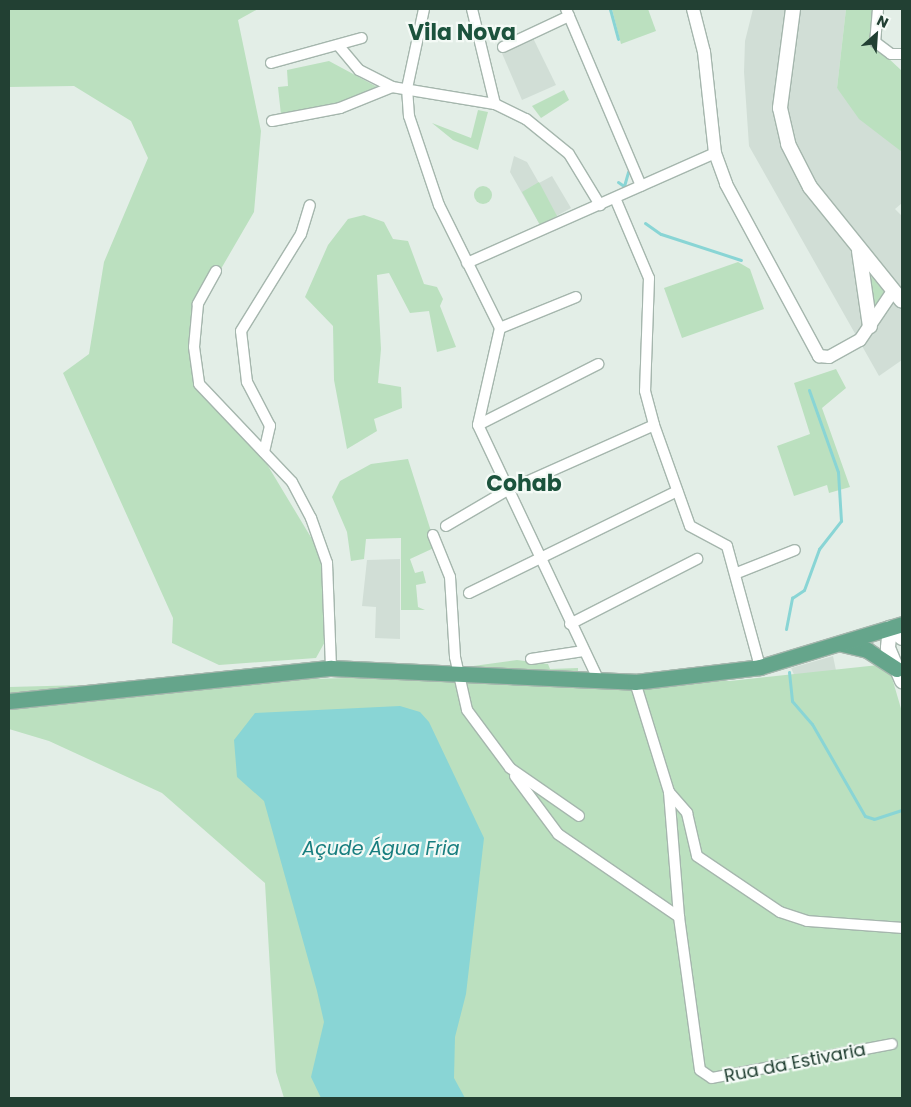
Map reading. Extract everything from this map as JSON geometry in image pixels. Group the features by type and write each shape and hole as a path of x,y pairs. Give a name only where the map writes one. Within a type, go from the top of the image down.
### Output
{"main road":[{"path":"793,9 781,91 782,125 810,187 902,301"},
{"path":"859,250 870,326"},
{"path":"9,701 331,668 635,682 760,667 896,626"},
{"path":"896,626 902,638"},
{"path":"896,626 888,648 899,675"},
{"path":"840,644 867,650 899,675"}],"street":[{"path":"424,9 407,88 409,116 422,161 500,328 478,425 506,491 599,681"},
{"path":"472,9 495,104"},
{"path":"693,9 704,52 715,153 746,227 780,278 819,356 829,357 855,344 870,326 893,291"},
{"path":"878,9 876,42 882,50 902,54"},
{"path":"504,47 568,12 640,186"},
{"path":"271,63 362,38"},
{"path":"338,45 359,70 392,87 495,104 551,136 569,154 600,205"},
{"path":"272,122 340,108 392,87"},
{"path":"468,263 715,153"},
{"path":"622,194 649,278 645,391 654,426 690,526 727,546 737,573 760,667"},
{"path":"264,452 270,426 247,382 242,331 301,234 310,205"},
{"path":"216,271 198,304 197,376 208,397 292,482 323,545 331,603 331,668"},
{"path":"500,328 576,297"},
{"path":"478,425 598,364"},
{"path":"446,526 506,491 654,426"},
{"path":"469,593 677,491"},
{"path":"433,535 451,583 458,675 467,710 558,834 679,917"},
{"path":"737,573 795,550"},
{"path":"570,624 697,559"},
{"path":"531,659 583,650"},
{"path":"635,682 669,792 679,917"},
{"path":"510,768 579,816"},
{"path":"669,792 688,813 697,856 780,912 807,921 902,928"},
{"name":"Rua da Estivaria","path":"679,917 700,1070 712,1078 892,1044"}],"shaded area":[{"path":"753,9 846,9 837,88 902,152 902,203 895,209 902,216 902,360 879,376 749,146 744,72 745,41"},
{"path":"533,38 556,85 522,100 501,51"},
{"path":"514,156 527,162 539,183 552,176 571,208 540,225 510,172"},
{"path":"400,559 400,639 375,638 376,607 362,606 367,560"},
{"path":"833,656 840,690 804,696 791,668"}],"green space":[{"path":"9,9 258,9 238,20 261,131 254,212 200,305 194,369 262,456 318,549 326,590 327,638 316,658 219,665 172,643 173,618 63,373 89,354 104,262 148,158 131,121 74,86 9,87"},
{"path":"612,9 648,9 656,31 621,44"},
{"path":"846,9 874,9 871,42 902,71 902,152 859,119 837,88"},
{"path":"329,61 381,89 315,113 281,115 278,87 288,86 287,70"},
{"path":"564,90 569,100 541,118 532,106"},
{"path":"478,110 488,112 478,150 453,140 432,123 471,138"},
{"path":"539,182 557,216 540,225 522,192"},
{"path":"479,186 487,186 492,191 490,202 479,204 474,199 474,191"},
{"path":"364,215 384,222 393,239 408,241 424,284 437,287 443,299 440,306 456,347 437,352 429,311 410,313 389,273 377,275 381,349 378,383 401,387 402,408 374,419 377,431 347,449 334,380 333,326 305,297 328,245 348,219"},
{"path":"738,262 750,269 764,309 682,338 664,288"},
{"path":"866,270 885,293 872,316"},
{"path":"836,369 846,388 822,408 850,487 829,493 827,485 794,496 777,446 810,434 794,383"},
{"path":"408,459 436,547 410,559 415,573 423,571 426,583 416,585 418,607 425,610 401,610 401,538 366,539 364,559 351,561 347,532 332,497 340,481 371,464"},
{"path":"517,660 548,664 550,669 578,668 578,672 466,667"},
{"path":"888,664 902,712 902,1098 284,1098 276,1072 265,883 162,793 49,741 9,729 9,687 458,675 730,681"}],"water":[{"name":"Açude Água Fria","path":"400,706 420,712 429,722 484,838 466,994 455,1037 454,1078 465,1098 321,1098 311,1077 324,1022 317,991 264,801 237,777 234,740 255,713"}],"waterway":[{"path":"610,9 618,39"},
{"path":"618,182 624,186 628,172"},
{"path":"645,223 661,234 741,260"},
{"path":"786,629 792,598 804,590 819,549 841,521 838,472 809,390"},
{"path":"789,672 792,701 812,724 865,816 874,819 902,810"}],"district":[{"name":"Vila Nova","path":"462,33"},
{"name":"Cohab","path":"524,484"}]}
